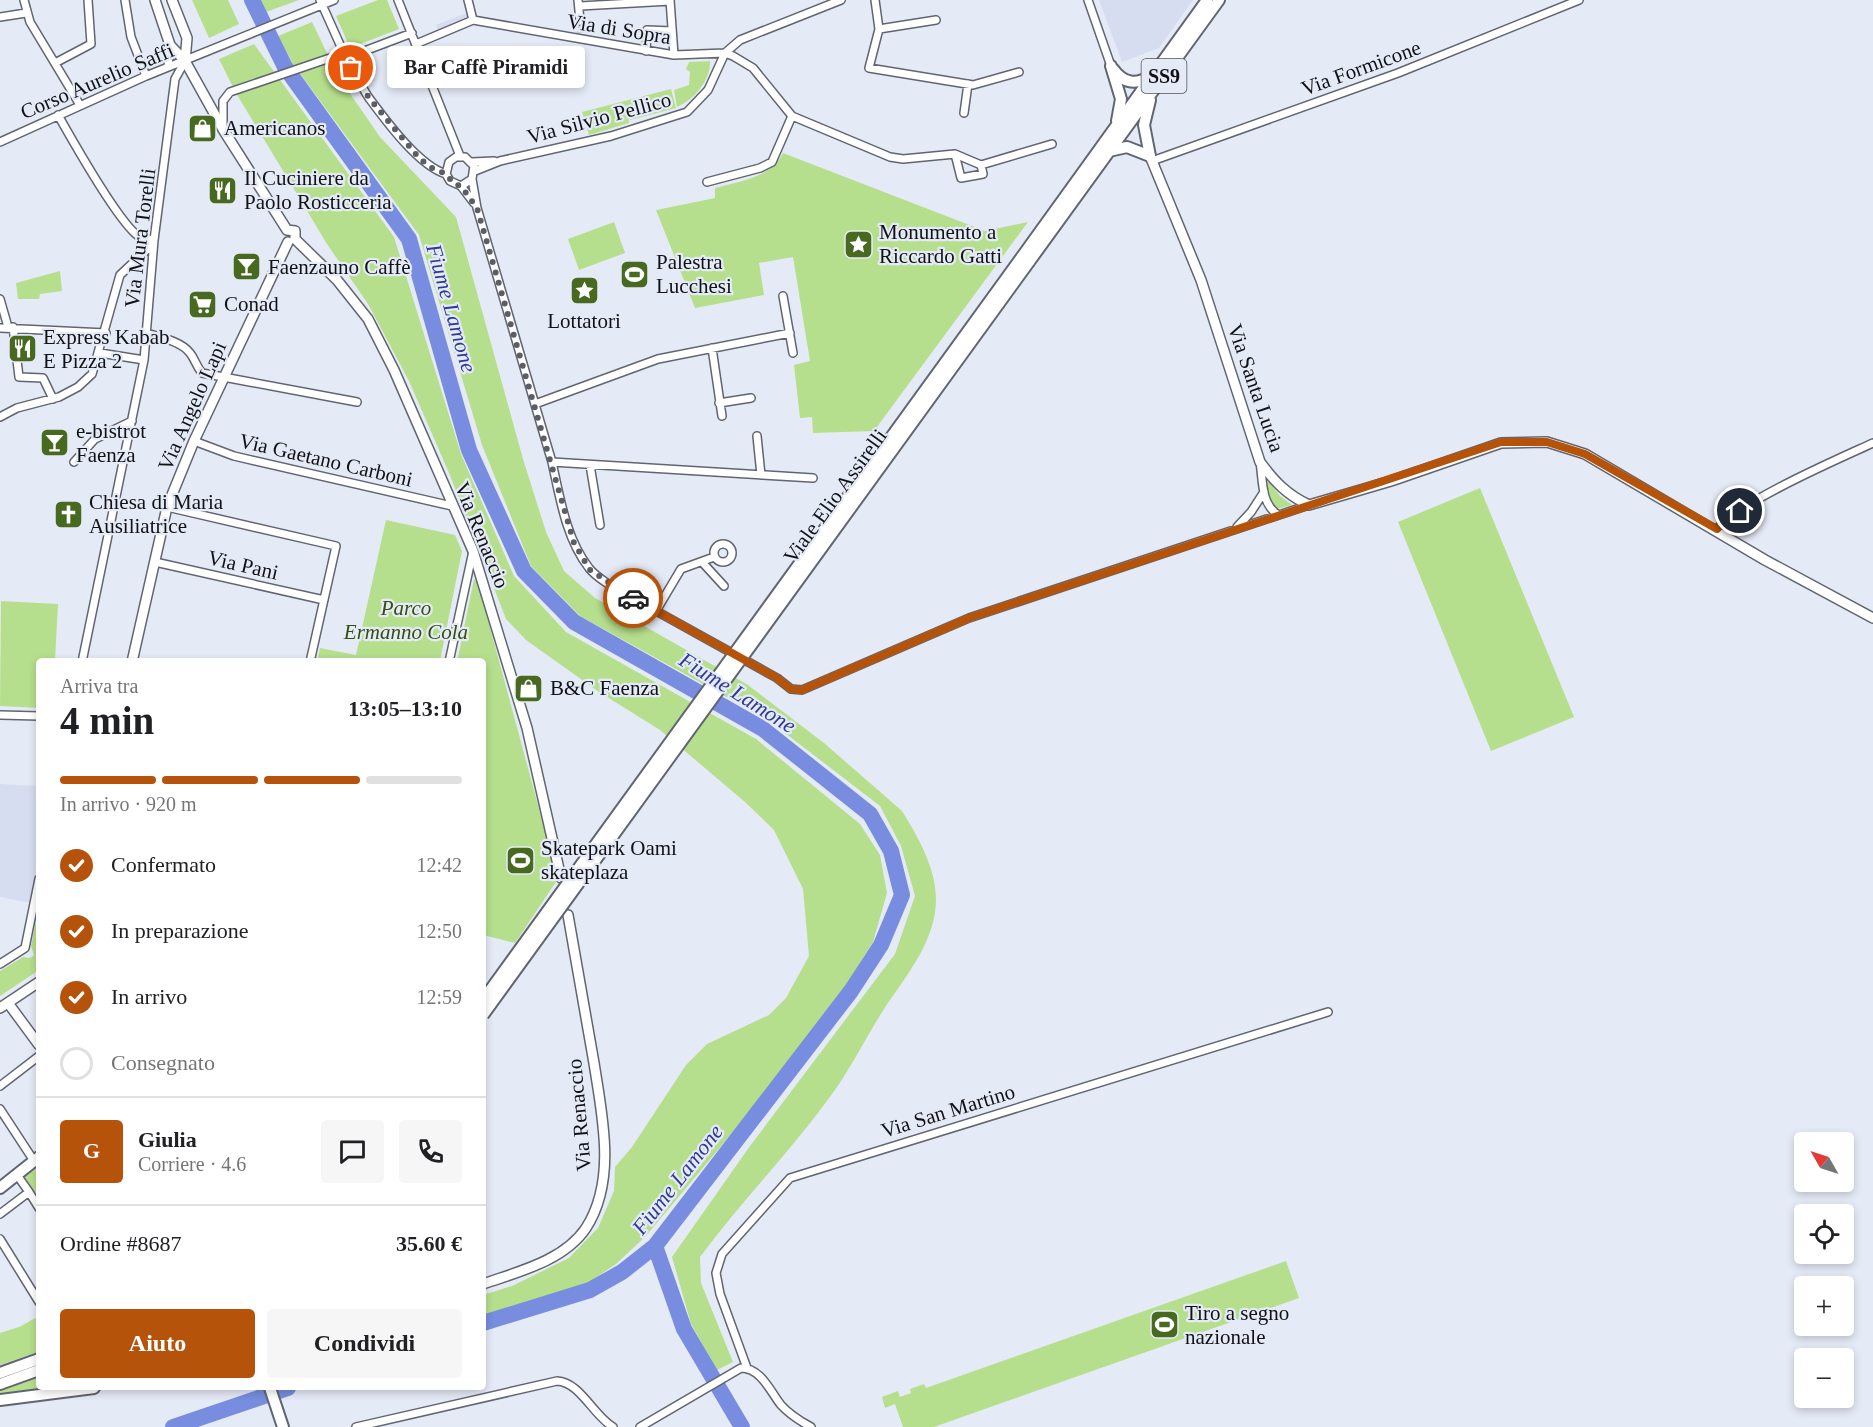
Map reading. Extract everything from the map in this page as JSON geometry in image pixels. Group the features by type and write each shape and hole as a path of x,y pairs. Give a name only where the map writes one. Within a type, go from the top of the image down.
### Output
{"main road":[{"name":"Viale Elio Assirelli","path":"486,1011 1025,260 1115,128 1207,0"},
{"name":"Viale Elio Assirelli","path":"486,996 1025,260 1109,151 1219,0"},
{"path":"1111,66 1119,77 1133,83 1141,82 1154,74"},
{"path":"1111,66 1121,99 1115,128"},
{"path":"1151,158 1144,125 1152,93"},
{"path":"1109,151 1127,147 1151,158"},
{"path":"0,1188 36,1159"},
{"path":"0,1373 36,1360"},
{"path":"0,1384 36,1371"},
{"path":"0,1400 74,1390"},
{"path":"271,1390 283,1427"}],"street":[{"path":"24,0 26,13 80,105"},
{"path":"55,63 91,44 88,0"},
{"path":"125,0 131,37 146,76"},
{"path":"155,0 170,45 168,67"},
{"path":"172,0 187,38 185,61"},
{"name":"Corso Aurelio Saffi","path":"0,142 146,76 313,9 322,2 334,0"},
{"path":"398,0 460,156 472,162 475,171 472,180 477,208 574,543 590,570 611,586 777,678 791,689 802,690 969,618 1277,514 1391,481 1501,442 1547,442 1585,454 1717,529 1765,560 1873,618"},
{"path":"416,44 473,20 468,0"},
{"path":"580,21 579,3 670,0 674,55"},
{"path":"725,53 740,40 841,0"},
{"path":"875,0 879,29 869,68 968,84 1019,72"},
{"path":"1088,0 1111,66"},
{"name":"Via Formicone","path":"1151,158 1398,73 1579,0"},
{"path":"322,2 346,58 412,33"},
{"path":"0,17 26,13"},
{"name":"Via di Sopra","path":"473,20 580,36 674,55 725,53"},
{"path":"879,29 936,20"},
{"path":"646,51 647,30 672,31"},
{"path":"170,45 187,38"},
{"path":"170,45 185,61 224,131 287,230 284,237 292,240"},
{"path":"725,53 740,58 753,68 792,116 890,157 903,159 955,154 981,165 1052,144"},
{"name":"Via Silvio Pellico","path":"475,171 500,161 611,136 687,112 708,90 725,53"},
{"path":"224,131 222,101 230,92 330,58 339,58 351,68 369,98 419,158 430,167 446,174 450,181 461,186 477,208"},
{"name":"Via Mura Torelli","path":"83,658 144,360 154,242 175,79 185,61"},
{"path":"964,113 968,84"},
{"path":"0,417 17,408 53,399 78,387 92,374 106,333 120,275 154,242 140,237 125,221 84,161 58,115"},
{"path":"707,182 760,168 772,162 792,116"},
{"path":"955,154 961,178 983,174 981,165"},
{"path":"446,174 449,162 460,156"},
{"name":"Via Santa Lucia","path":"1151,158 1201,280 1260,462 1284,491 1309,506"},
{"name":"Via Silvio Pellico","path":"472,162 500,161"},
{"path":"461,186 472,180"},
{"name":"Via Angelo Lapi","path":"133,658 168,507 194,441 292,240"},
{"name":"Via Renaccio","path":"292,240 337,280 368,319 394,370 473,551 527,728 561,878"},
{"path":"783,296 793,353"},
{"path":"0,299 11,327 19,377 43,378 53,399"},
{"path":"0,328 106,333"},
{"path":"146,333 182,347 190,353 195,366 202,373 224,379 357,402"},
{"path":"535,404 658,359 790,333"},
{"path":"712,348 722,416"},
{"path":"100,353 144,360"},
{"path":"719,403 751,398"},
{"path":"74,462 95,440 132,421"},
{"path":"757,436 761,475"},
{"name":"Via Gaetano Carboni","path":"194,441 234,456 452,506"},
{"path":"1717,529 1724,521 1762,498 1873,443"},
{"path":"552,462 813,478"},
{"path":"1260,462 1266,504 1277,514"},
{"path":"590,465 600,525"},
{"path":"1235,528 1251,512 1264,492"},
{"path":"168,507 336,546 311,658"},
{"path":"450,658 473,551"},
{"path":"656,611 681,569 714,558"},
{"name":"Via Pani","path":"155,562 324,600"},
{"path":"702,562 724,585"},
{"path":"0,715 36,716"},
{"path":"0,964 25,948 36,894"},
{"name":"Via Renaccio","path":"486,1283 543,1263 570,1244 585,1229 596,1205 603,1180 603,1133 597,1084 568,915"},
{"path":"36,984 4,1005 36,1042"},
{"name":"Via San Martino","path":"812,1427 798,1420 782,1406 760,1376 744,1368 720,1294 716,1274 722,1254 790,1178 1328,1012"},
{"path":"0,1086 36,1058"},
{"path":"0,1109 36,1159"},
{"path":"17,1175 36,1203"},
{"path":"0,1214 29,1192"},
{"path":"0,1239 36,1297"},
{"path":"640,1427 744,1368"},
{"path":"356,1427 557,1381 570,1383 598,1416 614,1427"}],"shaded area":[{"path":"1099,0 1193,0 1159,48 1122,62"},
{"path":"466,13 468,20 439,32 436,25"},
{"path":"0,784 36,786 36,876 31,903 0,897"}],"green space":[{"path":"192,0 228,0 239,24 209,38"},
{"path":"260,0 299,0 266,12"},
{"path":"378,0 387,0 399,29 350,48 336,16"},
{"path":"312,22 338,76 380,137 456,217 523,459 546,532 564,571 595,598 748,685 824,743 902,811 920,842 933,876 935,914 925,944 910,971 821,1109 700,1257 701,1283 733,1362 717,1370 691,1324 672,1257 750,1146 895,954 915,896 901,846 880,806 768,720 580,616 531,566 482,445 419,235 293,64 278,36"},
{"path":"254,44 394,237 461,454 514,576 566,632 756,739 860,824 880,855 887,893 873,942 845,987 733,1132 645,1237 616,1264 588,1283 486,1314 486,1294 512,1286 569,1258 598,1228 614,1191 615,1167 632,1147 686,1065 707,1044 769,1015 786,998 809,956 803,889 774,830 745,802 660,730 599,692 526,640 506,619 449,473 409,381 368,304 327,244 236,93 219,59"},
{"path":"710,61 708,75 700,88 689,100 677,107 674,90 689,85 690,72 686,69 689,62"},
{"path":"671,89 676,108 630,120 628,115 629,123 589,135 582,112"},
{"path":"783,153 985,231 1028,222 874,431 813,433 812,417 800,418 794,365 810,361 793,257 759,263 764,295 695,308 656,210 715,198 715,188 763,173 778,161"},
{"path":"614,222 625,253 579,270 568,239"},
{"path":"60,271 62,291 40,294 39,299 18,299 16,283"},
{"path":"1269,482 1280,496 1292,505 1277,509 1274,506 1268,494 1266,484"},
{"path":"1480,488 1574,717 1491,751 1398,522"},
{"name":"Parco Ermanno Cola","path":"386,520 455,535 462,551 441,658 318,658 320,648 356,655"},
{"path":"474,579 478,583 558,879 515,943 486,936 486,658 458,658"},
{"path":"1,601 58,604 55,658 36,658 36,708 0,706"},
{"path":"36,921 36,972 0,996 0,971 23,957 30,958 34,955 31,946"},
{"path":"36,1169 36,1192 34,1194 24,1177"},
{"name":"Tiro a segno nazionale","path":"1286,1261 1299,1298 934,1427 903,1427 895,1404 885,1408 882,1397 898,1391 900,1397 911,1393 910,1389 924,1384 926,1388"},
{"path":"36,1318 36,1353 0,1365 0,1333 19,1327"},
{"path":"36,1376 36,1390 53,1390 0,1396 0,1389"}],"waterway":[{"name":"Fiume Lamone","path":"252,0 285,67 409,239 469,450 524,571 574,622 763,729 870,814 891,851 902,895 881,945 851,991 655,1246 622,1272 590,1290 486,1322"},
{"path":"655,1246 684,1329 742,1427"},
{"name":"Fiume Lamone","path":"173,1427 282,1390"}],"tunnel":[{"path":"580,21 580,33"}],"way so far":[{"path":"351,68 369,98 419,158 430,167 446,174 454,184 461,186 477,208 574,543 590,570 611,586 633,598"}],"place":[{"name":"Bar Caffè Piramidi","path":"351,68"},
{"name":"Americanos","path":"203,128"},
{"name":"Il Cuciniere da Paolo Rosticceria","path":"223,190"},
{"name":"Monumento a Riccardo Gatti","path":"858,244"},
{"name":"Faenzauno Caffè","path":"247,267"},
{"name":"Palestra Lucchesi","path":"635,274"},
{"name":"Lottatori","path":"584,290"},
{"name":"Conad","path":"203,304"},
{"name":"Express Kabab E Pizza 2","path":"22,349"},
{"name":"e-bistrot Faenza","path":"55,443"},
{"name":"Chiesa di Maria Ausiliatrice","path":"68,514"},
{"name":"B&C Faenza","path":"529,688"},
{"name":"Skatepark Oami skateplaza","path":"520,860"},
{"name":"Tiro a segno nazionale","path":"1164,1325"}],"route":[{"path":"633,598 777,678 791,689 802,690 969,618 1277,514 1391,481 1501,442 1547,442 1585,454 1717,529 1724,521 1740,511"}]}
